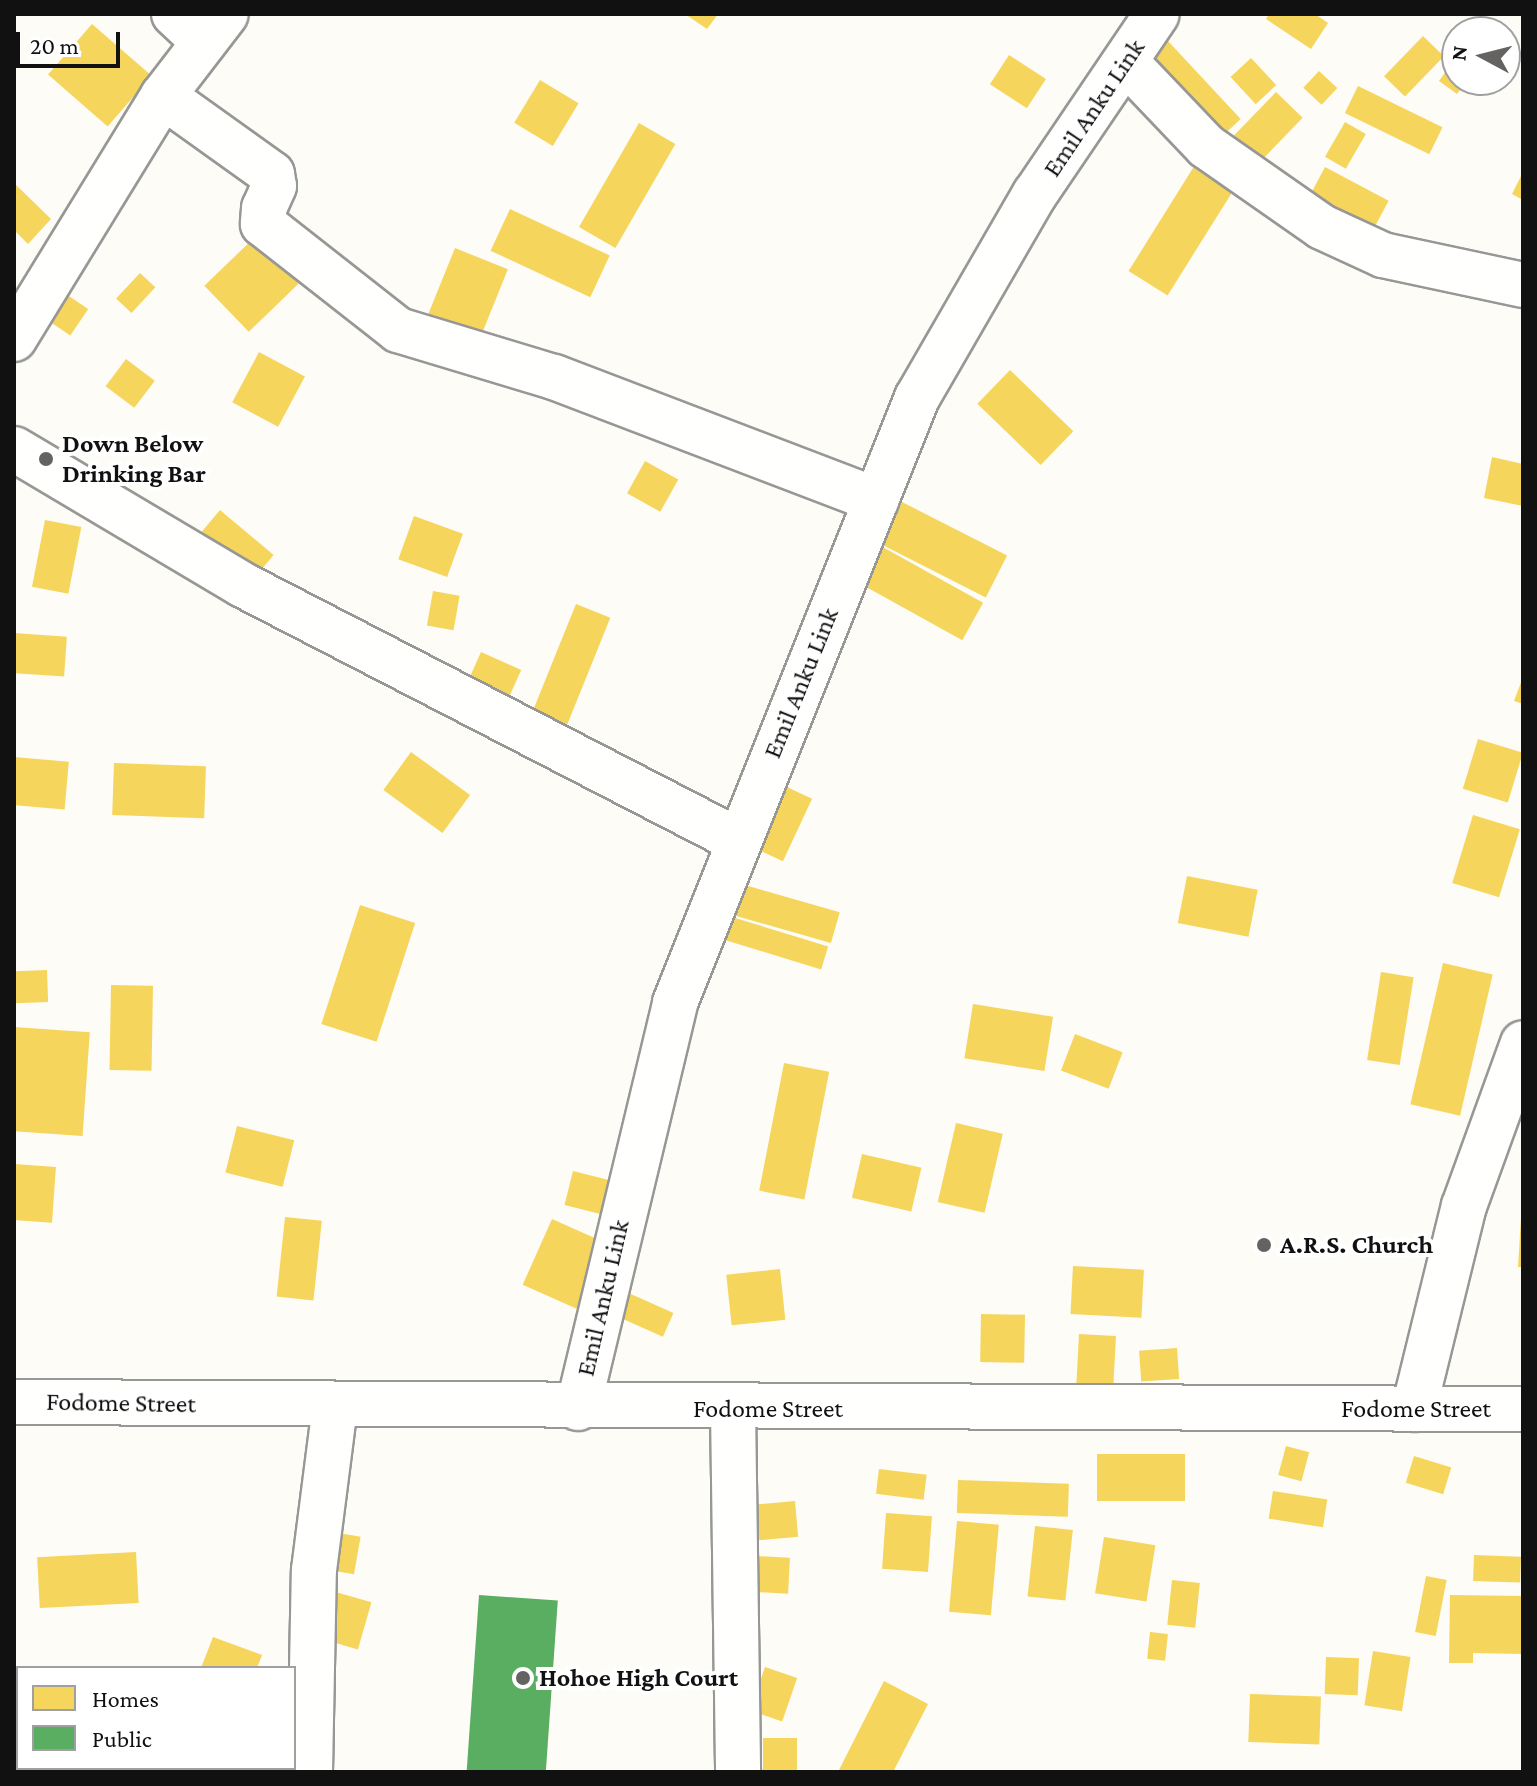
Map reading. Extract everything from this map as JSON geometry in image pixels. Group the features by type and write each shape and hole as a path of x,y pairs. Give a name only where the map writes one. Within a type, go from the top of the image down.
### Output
{"street":[{"name":"Emil Anku Link","path":"578,1408 675,1003 737,840 917,398 1035,194 1157,14"},
{"path":"14,339 163,96 201,23"},
{"path":"1126,62 1206,146 1322,227 1383,255 1523,285"},
{"path":"163,96 272,174 274,186 264,208 263,224 398,330 554,377 876,500"},
{"path":"14,449 243,585 737,840"},
{"path":"1414,1409 1464,1206 1523,1043"},
{"name":"Fodome Street","path":"14,1402 578,1408 1523,1409"},
{"path":"310,1772 314,1570 335,1406"},
{"path":"733,1408 738,1772"}],"building: Homes":[{"path":"685,14 718,14 707,29"},
{"path":"1269,14 1315,14 1328,23 1311,49 1266,19"},
{"path":"92,24 152,76 108,126 48,75"},
{"path":"1423,36 1441,53 1441,59 1405,96 1384,76"},
{"path":"1167,40 1241,119 1222,137 1148,58"},
{"path":"1009,55 1046,79 1027,108 990,84"},
{"path":"1251,58 1276,85 1256,104 1231,77"},
{"path":"1319,71 1337,88 1322,105 1303,88"},
{"path":"540,80 579,103 553,146 514,123"},
{"path":"1358,86 1442,127 1429,154 1345,113"},
{"path":"1276,92 1303,118 1258,164 1232,138"},
{"path":"1345,122 1366,134 1346,169 1325,157"},
{"path":"639,123 675,144 615,248 579,227"},
{"path":"1198,160 1237,184 1168,295 1129,271"},
{"path":"1325,167 1389,201 1368,239 1305,205"},
{"path":"1523,172 1523,200 1512,194"},
{"path":"14,183 51,219 28,244 14,230"},
{"path":"510,209 610,255 590,297 491,251"},
{"path":"259,233 303,279 249,332 204,286"},
{"path":"455,248 508,269 477,345 424,324"},
{"path":"140,273 155,287 131,313 116,299"},
{"path":"60,290 88,309 70,336 42,317"},
{"path":"259,352 305,376 278,427 232,402"},
{"path":"126,359 155,381 134,408 106,386"},
{"path":"1010,370 1073,431 1041,465 977,404"},
{"path":"1492,457 1523,464 1523,506 1484,498"},
{"path":"645,461 678,479 660,512 627,493"},
{"path":"902,502 1007,556 986,597 881,544"},
{"path":"220,510 274,555 252,580 199,535"},
{"path":"414,516 463,534 447,577 398,559"},
{"path":"45,520 81,527 68,594 32,587"},
{"path":"879,545 983,603 962,640 858,583"},
{"path":"433,591 460,596 454,630 427,625"},
{"path":"576,604 610,618 566,727 532,713"},
{"path":"14,633 67,637 64,677 14,673"},
{"path":"481,652 521,670 502,712 462,694"},
{"path":"1523,677 1523,704 1514,701"},
{"path":"1478,739 1523,753 1508,802 1463,789"},
{"path":"411,752 470,795 442,833 383,790"},
{"path":"14,757 69,762 65,810 14,805"},
{"path":"114,763 206,766 204,818 112,815"},
{"path":"774,781 812,799 783,861 745,844"},
{"path":"1473,815 1520,829 1499,897 1452,883"},
{"path":"1187,876 1258,890 1249,937 1178,923"},
{"path":"734,882 840,912 831,943 725,913"},
{"path":"360,905 415,923 377,1042 321,1024"},
{"path":"722,914 828,946 821,969 715,937"},
{"path":"1443,963 1493,974 1460,1116 1410,1104"},
{"path":"47,970 48,1002 15,1003 14,971"},
{"path":"1381,972 1414,977 1400,1065 1367,1060"},
{"path":"111,985 153,986 152,1071 110,1070"},
{"path":"973,1004 1053,1017 1044,1071 964,1058"},
{"path":"14,1027 90,1032 83,1136 14,1131"},
{"path":"1075,1034 1123,1052 1109,1089 1061,1070"},
{"path":"784,1063 829,1072 804,1199 759,1191"},
{"path":"956,1123 1003,1134 985,1213 938,1202"},
{"path":"237,1126 294,1140 283,1187 225,1173"},
{"path":"862,1154 921,1168 911,1212 852,1198"},
{"path":"14,1164 56,1167 52,1223 14,1220"},
{"path":"573,1171 612,1181 603,1215 565,1205"},
{"path":"285,1217 322,1221 313,1300 277,1297"},
{"path":"1521,1218 1523,1267 1518,1267"},
{"path":"552,1219 606,1243 577,1309 523,1285"},
{"path":"1073,1266 1144,1270 1141,1318 1070,1314"},
{"path":"780,1269 785,1320 732,1325 726,1275"},
{"path":"615,1287 673,1313 663,1337 604,1311"},
{"path":"981,1314 1025,1315 1024,1363 980,1362"},
{"path":"1079,1334 1116,1336 1113,1393 1076,1391"},
{"path":"1177,1348 1179,1379 1141,1382 1139,1351"},
{"path":"1286,1446 1309,1452 1301,1481 1278,1475"},
{"path":"1097,1454 1185,1454 1185,1501 1097,1501"},
{"path":"1414,1456 1451,1467 1443,1494 1406,1483"},
{"path":"879,1469 927,1475 924,1500 876,1494"},
{"path":"958,1480 1069,1484 1068,1517 957,1513"},
{"path":"1273,1491 1327,1500 1323,1527 1269,1519"},
{"path":"795,1501 798,1537 759,1540 756,1504"},
{"path":"886,1513 932,1516 928,1572 882,1569"},
{"path":"957,1521 999,1525 991,1615 949,1612"},
{"path":"1035,1526 1073,1530 1065,1601 1028,1597"},
{"path":"333,1532 361,1537 354,1574 326,1569"},
{"path":"1104,1537 1155,1545 1146,1601 1095,1593"},
{"path":"136,1552 139,1603 40,1608 37,1557"},
{"path":"1474,1555 1521,1557 1520,1583 1473,1581"},
{"path":"756,1556 790,1558 788,1594 754,1592"},
{"path":"1426,1576 1447,1580 1436,1636 1415,1632"},
{"path":"1172,1580 1200,1583 1195,1628 1167,1625"},
{"path":"332,1591 371,1602 358,1649 318,1638"},
{"path":"1450,1595 1523,1596 1523,1654 1473,1653 1473,1663 1449,1663"},
{"path":"1150,1632 1168,1634 1165,1661 1147,1659"},
{"path":"213,1637 262,1655 258,1666 202,1666"},
{"path":"1373,1651 1411,1657 1402,1711 1364,1705"},
{"path":"1326,1657 1359,1658 1358,1695 1325,1694"},
{"path":"765,1667 797,1678 782,1722 750,1710"},
{"path":"884,1681 928,1704 893,1772 838,1772"},
{"path":"1250,1694 1321,1696 1319,1744 1248,1742"},
{"path":"763,1738 797,1738 797,1772 763,1772"}],"building: Public":[{"path":"479,1595 558,1601 546,1772 467,1772"}],"place":[{"name":"Down Below Drinking Bar","path":"46,459"},
{"name":"A.R.S. Church","path":"1264,1245"},
{"name":"Hohoe High Court","path":"523,1678"}]}
